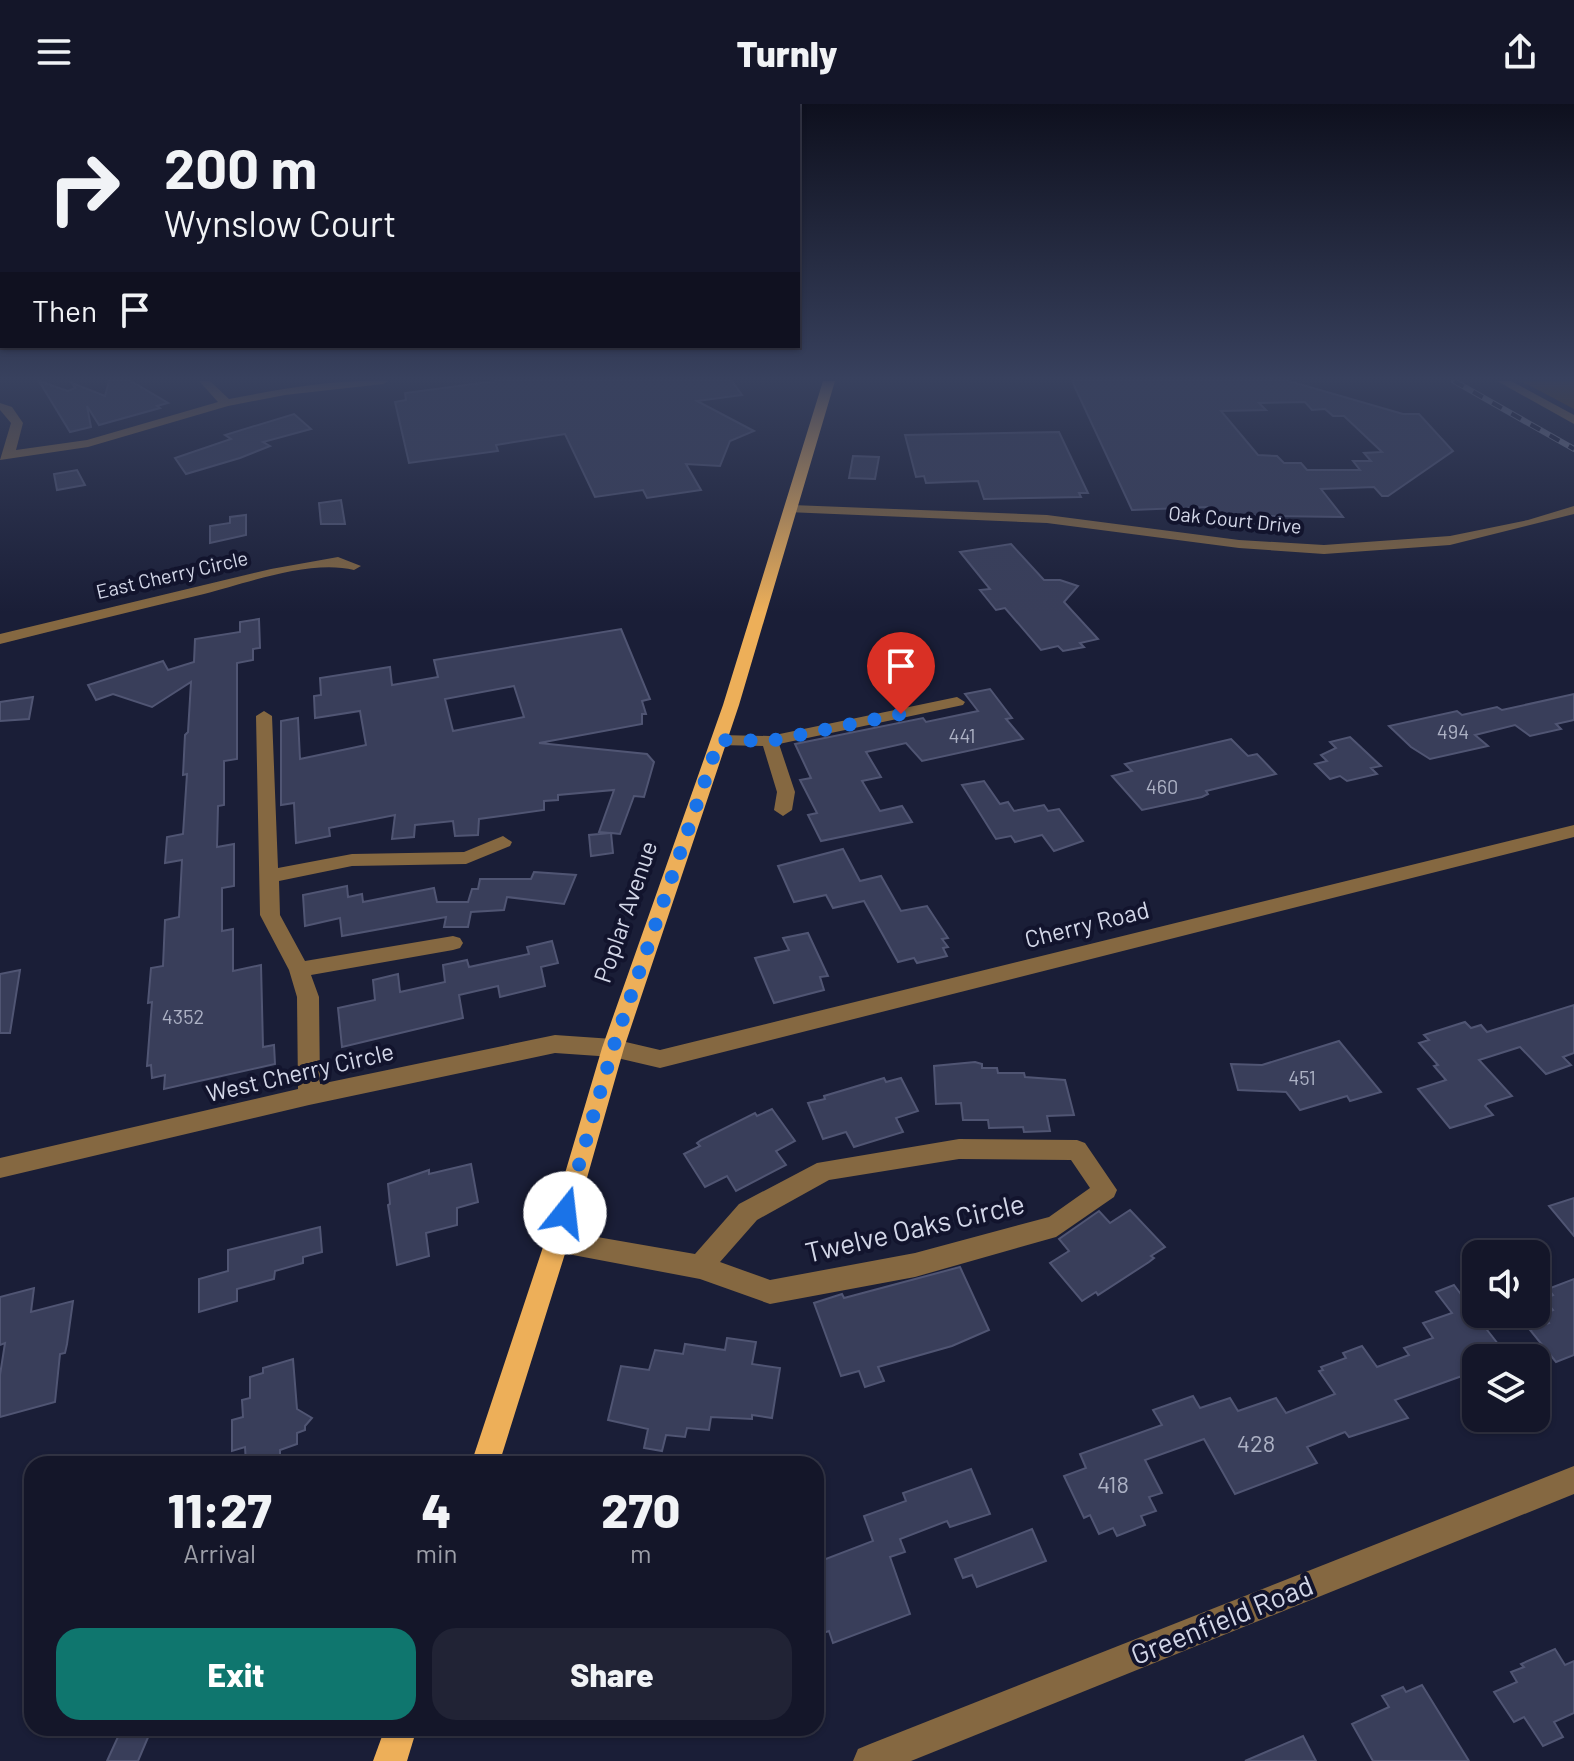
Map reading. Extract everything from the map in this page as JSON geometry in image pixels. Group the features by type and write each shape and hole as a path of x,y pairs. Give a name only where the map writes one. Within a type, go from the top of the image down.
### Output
{"main road":[{"name":"Poplar Avenue","path":"488,1456 557,1241 613,1048 719,740 807,458"},
{"path":"390,1761 398,1736"}],"street":[{"name":"Oak Court Drive","path":"792,509 1001,516 1097,524 1242,544 1341,550 1425,546 1475,538 1574,510"},
{"name":"East Cherry Circle","path":"0,639 259,575 326,562 354,566"},
{"path":"719,740 770,741 957,702"},
{"path":"264,716 270,915 299,970 308,997 309,1096"},
{"path":"770,741 786,792 783,810"},
{"name":"Cherry Road","path":"613,1048 660,1059 1574,831"},
{"path":"269,876 352,860 440,861 466,858 503,842"},
{"path":"299,970 453,943"},
{"name":"West Cherry Circle","path":"0,1168 309,1096 555,1044 613,1048"},
{"name":"Twelve Oaks Circle","path":"557,1241 700,1267 770,1292 915,1265 1056,1226 1105,1190 1077,1150 959,1149 825,1170 748,1212 700,1267"},
{"name":"Greenfield Road","path":"870,1761 1574,1480"}],"building":[{"path":"175,458 239,458 186,474"},
{"path":"408,458 444,458 409,463"},
{"path":"577,458 723,458 720,466 686,464 701,490 647,498 643,490 595,497"},
{"path":"853,458 879,458 875,479 849,478"},
{"path":"911,458 1072,458 1088,493 1079,493 1081,497 984,499 978,481 926,483 924,476 916,477"},
{"path":"1108,458 1279,458 1284,463 1301,463 1307,470 1360,470 1353,461 1442,458 1388,496 1382,496 1374,487 1321,489 1343,517 1212,515 1207,507 1132,510"},
{"path":"77,470 85,485 57,490 54,474"},
{"path":"341,500 345,524 321,524 319,503"},
{"path":"246,515 246,535 210,543 210,526 230,523 230,517"},
{"path":"1011,544 1044,580 1060,580 1078,586 1064,602 1098,639 1080,643 1084,647 1063,651 1058,646 1041,650 1005,608 996,610 980,590 990,589 960,552"},
{"path":"259,619 260,648 253,649 253,660 237,663 237,759 224,761 224,805 218,806 217,847 234,844 234,886 222,888 222,931 233,929 233,971 261,965 263,1047 274,1045 275,1064 164,1089 165,1075 152,1078 151,1065 147,1066 152,1002 148,1003 151,968 163,966 165,920 179,917 182,860 165,863 167,837 183,834 187,774 183,775 185,735 188,732 191,682 152,707 113,694 96,700 88,685 163,661 168,670 194,662 195,639 240,632 240,622"},
{"path":"621,629 650,699 642,701 646,714 642,714 642,724 539,743 647,754 654,762 644,797 634,796 620,834 611,833 613,853 591,856 589,835 610,833 599,832 614,790 558,795 558,800 544,801 544,810 479,819 478,835 455,836 453,821 415,825 414,837 392,839 395,815 329,828 330,836 296,843 294,803 281,805 281,721 298,718 300,759 366,745 360,711 315,718 314,696 321,695 320,678 390,667 392,685 438,677 434,660","holes":["514,686 524,717 453,731 445,699"]},
{"path":"990,689 1012,718 1006,719 1023,739 922,761 906,743 866,752 881,777 862,781 880,811 902,806 912,822 821,841 808,815 817,813 800,780 811,778 795,744 923,718 926,722 978,711 965,694"},
{"path":"1574,694 1574,720 1556,724 1561,729 1530,736 1515,725 1475,735 1488,746 1430,759 1411,747 1389,726 1457,711 1462,715 1497,707 1502,710"},
{"path":"33,697 29,719 0,721 0,702"},
{"path":"1350,737 1381,766 1371,768 1377,774 1347,781 1340,776 1330,779 1315,764 1327,761 1321,755 1336,748 1330,742"},
{"path":"1231,739 1248,756 1257,754 1276,774 1206,791 1208,794 1202,797 1142,810 1112,776 1132,771 1125,764"},
{"path":"984,781 1000,804 1008,802 1014,811 1044,805 1048,811 1059,809 1083,841 1054,851 1042,835 1015,842 1011,836 996,839 962,785"},
{"path":"843,849 860,881 881,876 901,911 927,906 948,938 942,939 948,947 943,948 947,956 917,963 914,958 898,962 864,901 833,908 826,895 794,902 778,866"},
{"path":"534,872 576,875 564,904 507,897 504,910 471,912 468,927 444,927 446,917 342,936 340,918 305,926 303,895 347,886 348,897 362,894 363,902 434,888 437,902 468,902 472,889 478,889 480,879 531,879"},
{"path":"808,933 828,976 820,977 824,990 774,1003 755,958 789,950 783,938"},
{"path":"552,941 558,963 541,967 545,986 500,997 498,986 459,995 463,1018 342,1047 338,1008 375,1000 373,980 398,974 400,992 445,982 443,965 467,960 469,967 529,954 527,947"},
{"path":"20,970 10,1033 0,1033 0,974"},
{"path":"1574,1005 1574,1053 1563,1057 1571,1065 1546,1074 1520,1047 1479,1060 1512,1096 1485,1106 1493,1115 1450,1128 1418,1089 1446,1080 1419,1043 1429,1040 1424,1035 1465,1022 1471,1028 1481,1025 1487,1032"},
{"path":"1339,1041 1381,1092 1350,1101 1347,1096 1300,1110 1286,1092 1238,1090 1231,1064 1262,1065"},
{"path":"982,1064 982,1068 997,1068 998,1073 1024,1073 1025,1077 1065,1080 1074,1115 1047,1116 1050,1131 1024,1132 1023,1127 989,1128 988,1120 963,1120 961,1103 936,1104 934,1066"},
{"path":"884,1078 886,1082 901,1078 918,1111 896,1118 903,1132 854,1147 846,1132 823,1139 808,1103"},
{"path":"772,1109 795,1141 776,1151 786,1165 736,1191 727,1176 705,1187 684,1154 700,1146 697,1143 701,1140 755,1113 757,1116"},
{"path":"471,1164 478,1202 457,1208 457,1225 426,1233 429,1256 397,1265 388,1184 429,1170 429,1174"},
{"path":"1574,1198 1574,1236 1549,1206"},
{"path":"1130,1210 1165,1247 1151,1256 1154,1258 1149,1262 1098,1295 1096,1292 1082,1301 1050,1263 1069,1251 1059,1239 1099,1211 1110,1223"},
{"path":"320,1227 322,1252 303,1257 303,1263 275,1271 274,1279 237,1289 237,1301 199,1312 199,1279 228,1271 228,1250"},
{"path":"960,1267 989,1330 952,1346 878,1367 884,1381 865,1387 859,1371 841,1376 814,1303"},
{"path":"1574,1279 1574,1355 1556,1362 1550,1355 1550,1344 1541,1344 1530,1330 1550,1328 1550,1311 1553,1310 1550,1296 1553,1295 1550,1288"},
{"path":"1454,1285 1462,1296 1462,1328 1486,1328 1498,1344 1462,1344 1462,1376 1395,1400 1408,1418 1349,1437 1345,1432 1307,1447 1317,1463 1235,1494 1204,1439 1145,1460 1162,1493 1149,1497 1156,1511 1141,1516 1145,1525 1117,1536 1113,1528 1099,1534 1090,1515 1084,1518 1064,1476 1086,1468 1080,1454 1162,1425 1153,1410 1193,1396 1200,1408 1230,1398 1238,1411 1276,1398 1286,1413 1335,1394 1319,1371 1323,1370 1321,1367 1346,1358 1343,1353 1362,1346 1377,1367 1409,1355 1404,1348 1433,1338 1423,1323 1452,1313 1436,1292"},
{"path":"34,1288 31,1312 73,1301 65,1353 60,1354 55,1402 0,1417 0,1375 5,1343 0,1345 0,1297"},
{"path":"727,1338 756,1342 752,1364 780,1368 772,1418 752,1415 752,1419 711,1417 709,1430 687,1428 685,1437 666,1435 662,1451 644,1448 648,1429 608,1420 621,1366 649,1370 655,1350 683,1354 685,1344 725,1350"},
{"path":"293,1359 297,1409 312,1418 305,1430 297,1433 297,1444 280,1450 280,1456 246,1456 245,1447 232,1451 232,1420 243,1417 242,1400 250,1398 250,1377 263,1373 263,1368"},
{"path":"971,1469 990,1514 950,1527 947,1521 900,1539 905,1552 890,1557 910,1614 833,1643 829,1631 824,1633 824,1560 873,1541 864,1516 906,1501 903,1493"},
{"path":"1032,1529 1046,1561 977,1587 972,1575 963,1578 955,1559"},
{"path":"1555,1649 1565,1665 1574,1661 1574,1713 1554,1722 1563,1737 1543,1746 1524,1717 1514,1722 1494,1692 1517,1682 1511,1672 1524,1667 1521,1664"},
{"path":"1422,1685 1469,1761 1373,1761 1352,1724 1389,1707 1382,1696 1403,1687 1406,1692"},
{"path":"118,1736 149,1736 138,1761 107,1761"},
{"path":"1303,1736 1316,1761 1245,1761"}],"route":[{"path":"565,1213 613,1048 719,740 770,741 901,714"}]}
